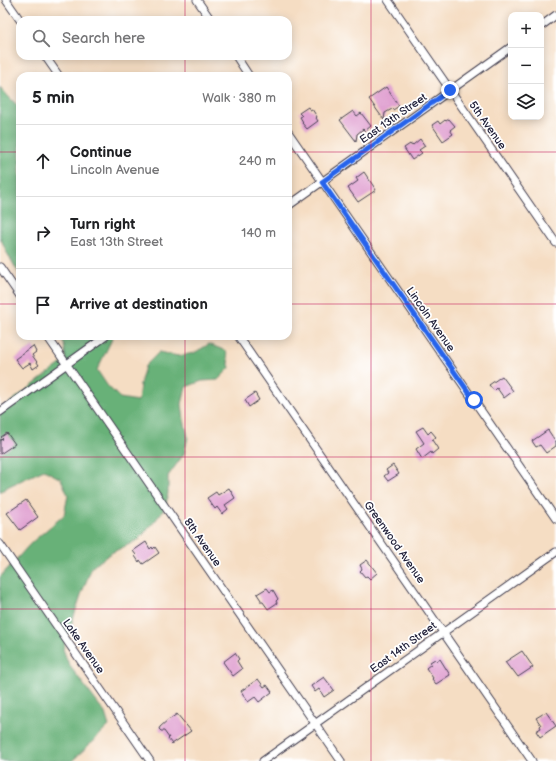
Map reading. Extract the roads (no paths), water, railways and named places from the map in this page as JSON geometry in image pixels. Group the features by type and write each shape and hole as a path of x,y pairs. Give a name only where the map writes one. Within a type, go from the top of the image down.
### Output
{"street":[{"path":"6,0 17,16"},
{"path":"197,0 208,16"},
{"name":"5th Avenue","path":"388,0 556,243"},
{"path":"544,24 556,15"},
{"name":"East 13th Street","path":"292,203 510,48"},
{"path":"48,60 56,72"},
{"path":"239,60 247,72"},
{"name":"Lincoln Avenue","path":"292,138 556,519"},
{"path":"0,267 16,290"},
{"name":"8th Avenue","path":"50,340 341,761"},
{"path":"0,412 100,340"},
{"name":"Greenwood Avenue","path":"241,340 532,761"},
{"name":"Lake Avenue","path":"0,544 150,761"},
{"name":"East 14th Street","path":"263,761 556,552"}]}
